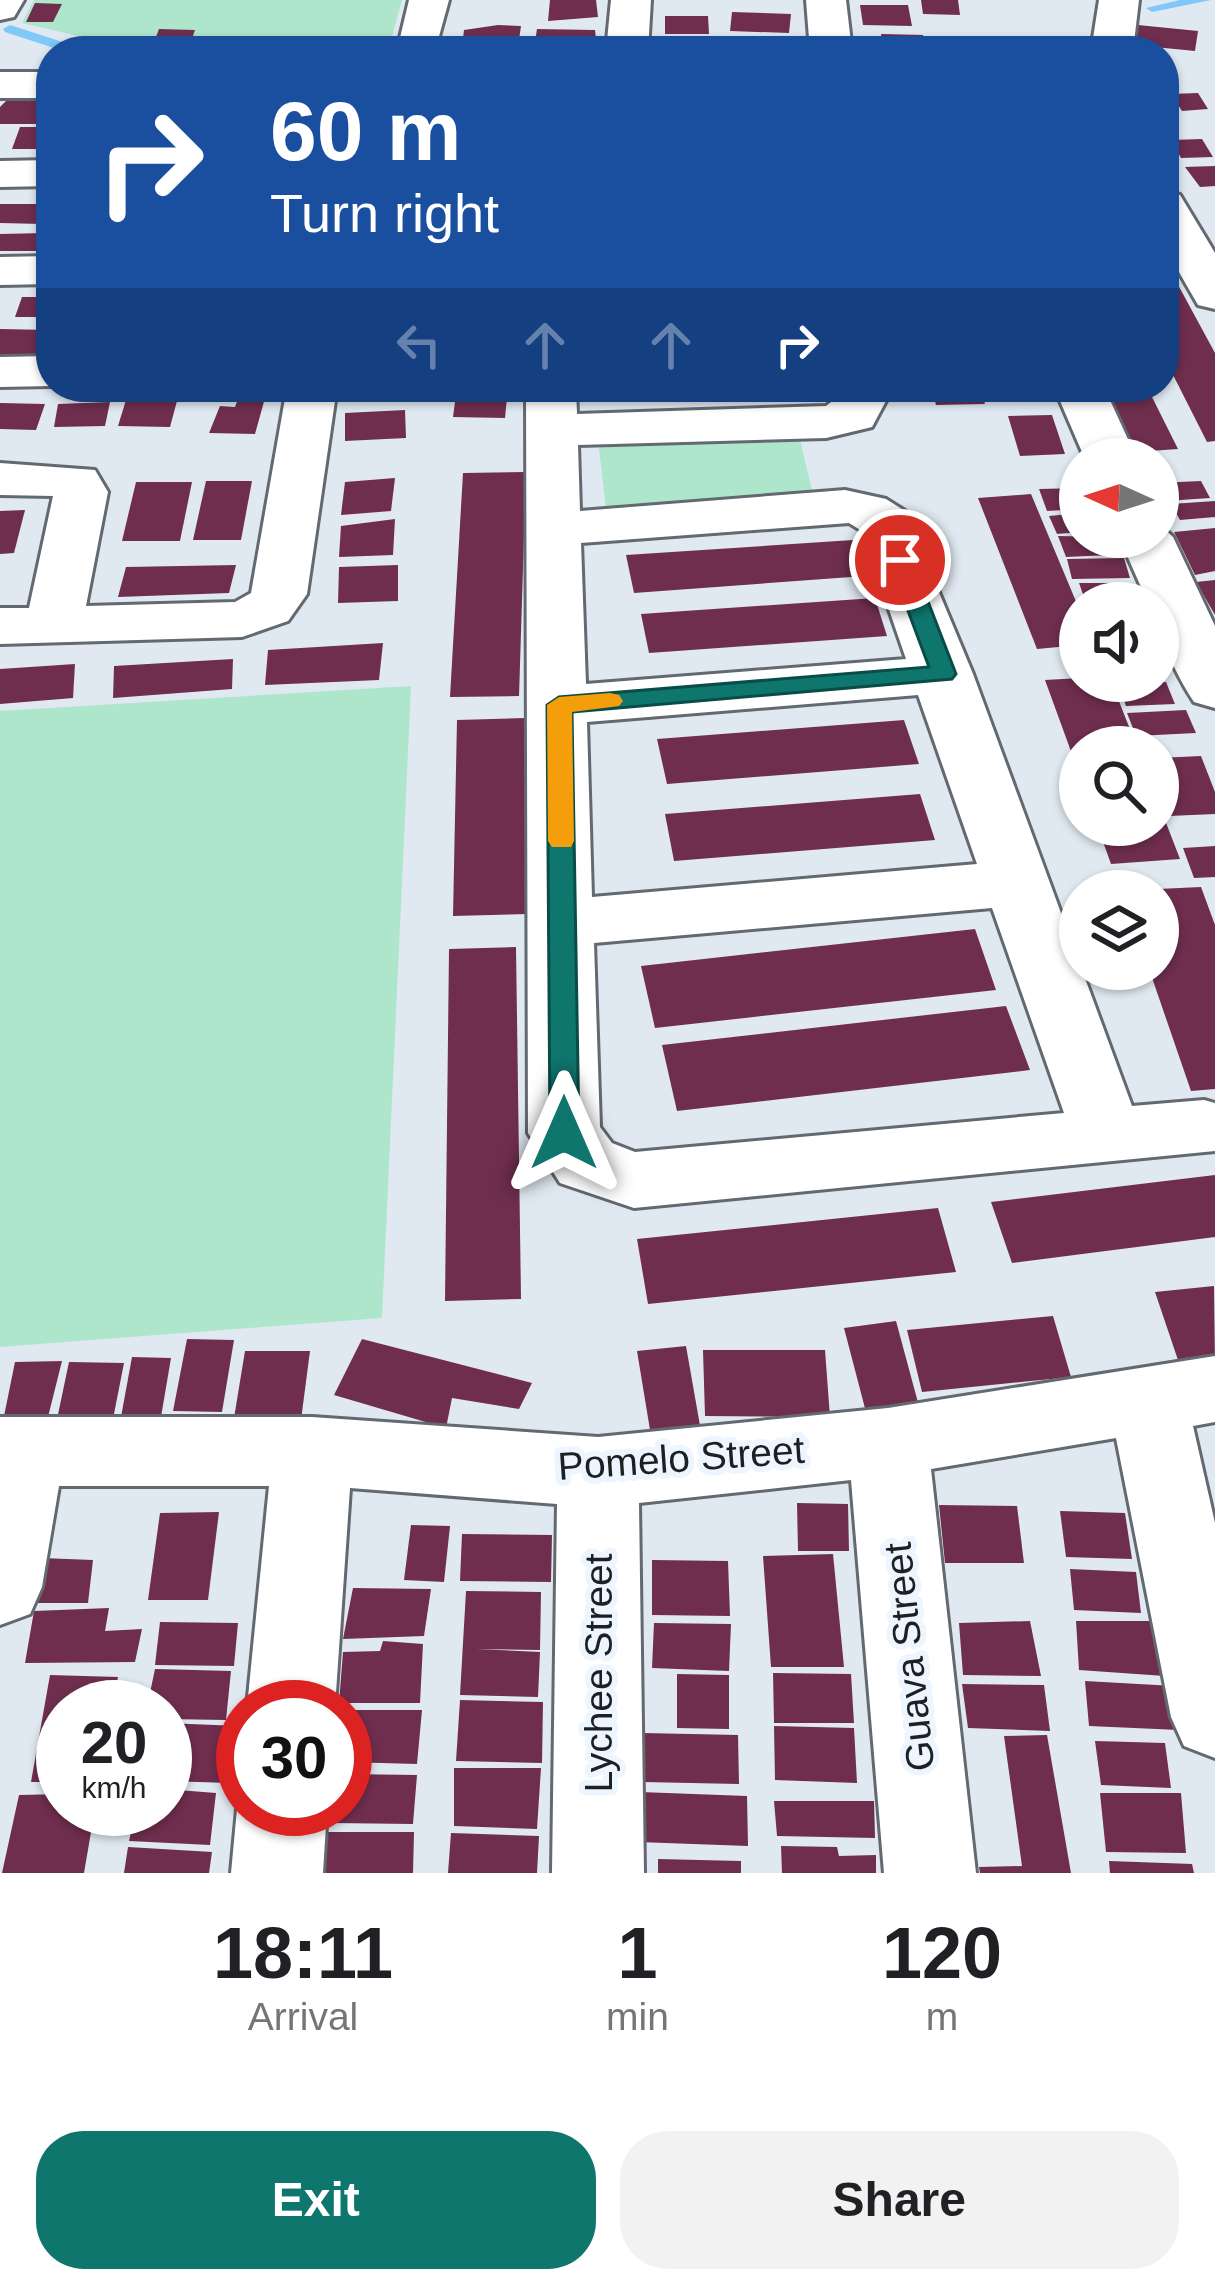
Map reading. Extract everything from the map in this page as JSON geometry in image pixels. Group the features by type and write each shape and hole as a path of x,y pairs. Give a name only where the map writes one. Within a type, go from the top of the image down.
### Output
{"street":[{"path":"421,36 429,0"},
{"path":"629,36 631,0"},
{"path":"826,0 830,36"},
{"path":"1114,36 1119,0"},
{"path":"0,86 36,85"},
{"path":"0,173 36,173"},
{"path":"1179,203 1215,201"},
{"path":"1179,231 1215,295"},
{"path":"0,271 36,270"},
{"path":"0,372 36,371"},
{"path":"0,479 59,478 76,482 81,492 27,625 242,619 268,609 279,594 310,402"},
{"path":"860,402 854,416 826,422 550,408 564,1133 586,1163 634,1180 1204,1127"},
{"path":"1085,402 1101,438"},
{"path":"555,529 845,506 867,511 886,523 1108,1137"},
{"path":"1156,558 1215,689"},
{"path":"559,705 944,674"},
{"path":"563,923 1017,883"},
{"path":"1181,1393 1215,1717"},
{"name":"Pomelo Street","path":"12,1450 312,1451 598,1472 888,1442 1181,1393"},
{"name":"Guava Street","path":"888,1442 930,1873"},
{"path":"0,1587 12,1450"},
{"path":"293,1680 312,1451"},
{"name":"Lychee Street","path":"598,1472 598,1873"},
{"path":"277,1873 280,1836"}],"green space":[{"path":"34,0 402,0 392,36 77,36 22,23"},
{"path":"798,431 814,499 606,508 598,440"},
{"path":"411,686 382,1318 0,1347 0,711"}],"building":[{"path":"550,0 596,0 598,17 548,21"},
{"path":"921,0 958,0 960,15 923,14"},
{"path":"35,3 62,4 53,22 26,22"},
{"path":"860,5 908,5 912,26 863,25"},
{"path":"732,12 791,14 789,33 730,31"},
{"path":"665,16 708,16 709,34 665,34"},
{"path":"1128,24 1198,31 1195,51 1179,49 1179,36 1126,36"},
{"path":"521,26 520,36 463,36 464,30"},
{"path":"159,29 195,30 193,36 156,36"},
{"path":"537,29 595,30 596,36 536,36"},
{"path":"1198,93 1208,109 1182,111 1179,94"},
{"path":"8,99 36,99 36,124 0,124 0,107"},
{"path":"20,127 36,127 36,149 12,149"},
{"path":"1202,139 1213,157 1181,158 1179,140"},
{"path":"1215,166 1215,186 1200,187 1185,167"},
{"path":"0,204 36,204 36,224 0,223"},
{"path":"36,233 36,251 0,251 0,234"},
{"path":"1179,287 1215,353 1215,441 1207,442 1179,387"},
{"path":"22,297 36,297 36,317 15,317"},
{"path":"0,329 36,330 36,359 0,358"},
{"path":"110,402 105,426 54,427 58,404"},
{"path":"125,402 177,402 170,427 118,426"},
{"path":"237,402 264,402 255,434 209,433 220,406 235,407"},
{"path":"455,402 507,402 505,418 453,417"},
{"path":"935,402 985,404 936,405"},
{"path":"1111,402 1154,402 1172,438 1129,438"},
{"path":"0,403 45,404 36,430 0,429"},
{"path":"405,410 406,438 345,441 345,413"},
{"path":"1052,415 1059,454 1020,456 1008,416"},
{"path":"526,472 519,696 450,697 463,473"},
{"path":"395,478 391,511 341,515 345,482"},
{"path":"206,481 252,481 241,540 193,540"},
{"path":"1201,481 1210,498 1179,500 1179,482"},
{"path":"136,482 192,482 180,541 122,541"},
{"path":"1039,489 1059,489 1059,510 1047,511"},
{"path":"1031,494 1068,582 1059,582 1059,647 1037,649 978,498"},
{"path":"1215,501 1215,517 1180,520 1179,503"},
{"path":"25,510 14,553 0,554 0,511"},
{"path":"1059,515 1059,534 1057,534 1049,516"},
{"path":"395,519 393,555 339,557 341,526"},
{"path":"1215,528 1215,571 1195,575 1179,542 1179,532"},
{"path":"853,540 865,576 634,593 626,555"},
{"path":"1124,558 1130,578 1072,579 1067,559"},
{"path":"236,565 229,593 118,597 126,567"},
{"path":"398,565 398,601 338,603 339,567"},
{"path":"1215,580 1215,615 1196,582"},
{"path":"875,598 887,636 649,653 641,614"},
{"path":"383,643 379,680 265,685 268,650"},
{"path":"233,659 232,689 113,698 114,666"},
{"path":"75,664 73,698 0,704 0,669"},
{"path":"1059,679 1059,702 1119,702 1129,726 1062,726 1045,680"},
{"path":"1125,702 1175,704 1126,706"},
{"path":"1186,710 1196,733 1179,734 1179,726 1132,726 1127,713"},
{"path":"525,718 528,914 453,916 457,720"},
{"path":"904,720 919,764 667,784 657,739"},
{"path":"1201,756 1215,792 1215,814 1179,816 1179,757"},
{"path":"920,794 935,840 674,861 665,814"},
{"path":"1105,846 1175,846 1180,859 1111,864"},
{"path":"1215,846 1215,877 1194,878 1183,848"},
{"path":"1201,887 1215,925 1215,1089 1191,1091 1156,990 1179,990 1179,888"},
{"path":"975,929 996,990 655,1028 641,966"},
{"path":"516,947 521,1299 445,1301 449,949"},
{"path":"1006,1006 1030,1070 677,1111 662,1045"},
{"path":"1215,1175 1215,1237 1012,1263 991,1202"},
{"path":"938,1208 956,1272 648,1304 637,1239"},
{"path":"1214,1286 1215,1363 1180,1366 1155,1292"},
{"path":"1053,1316 1071,1377 922,1392 907,1330"},
{"path":"896,1321 920,1410 867,1416 844,1328"},
{"path":"187,1339 234,1340 222,1412 173,1411"},
{"path":"362,1339 532,1383 519,1409 452,1398 446,1428 334,1395"},
{"path":"686,1346 702,1437 652,1442 637,1351"},
{"path":"703,1350 825,1350 830,1417 705,1416"},
{"path":"245,1351 310,1351 301,1420 234,1418"},
{"path":"132,1357 171,1358 161,1417 121,1417"},
{"path":"62,1361 47,1421 3,1421 15,1362"},
{"path":"69,1362 124,1363 112,1424 56,1424"},
{"path":"797,1503 848,1504 849,1551 798,1551"},
{"path":"939,1505 1017,1506 1024,1563 945,1563"},
{"path":"1060,1511 1125,1513 1132,1559 1066,1557"},
{"path":"219,1512 208,1600 148,1600 160,1513"},
{"path":"411,1525 450,1526 444,1582 404,1580"},
{"path":"462,1534 552,1535 551,1582 460,1581"},
{"path":"833,1554 844,1667 771,1667 763,1556"},
{"path":"41,1558 93,1560 88,1603 35,1603"},
{"path":"652,1560 728,1561 730,1616 652,1615"},
{"path":"1070,1569 1136,1572 1141,1613 1074,1610"},
{"path":"353,1588 431,1589 424,1636 343,1639"},
{"path":"466,1591 541,1592 540,1650 476,1649 540,1652 538,1697 460,1695"},
{"path":"109,1608 105,1631 142,1629 135,1662 25,1663 34,1611"},
{"path":"1030,1621 1041,1676 963,1675 959,1623"},
{"path":"1076,1621 1155,1621 1165,1676 1079,1670"},
{"path":"160,1622 238,1623 234,1666 155,1665"},
{"path":"654,1623 731,1624 729,1671 652,1668"},
{"path":"383,1641 423,1644 420,1703 372,1703 372,1680 341,1680 343,1652 380,1651"},
{"path":"155,1669 231,1671 230,1680 216,1680 216,1720 192,1719 192,1680 153,1680"},
{"path":"773,1673 851,1674 854,1723 774,1723"},
{"path":"677,1674 729,1675 729,1729 677,1728"},
{"path":"50,1675 118,1677 117,1680 49,1680"},
{"path":"1085,1681 1174,1686 1179,1730 1089,1726"},
{"path":"962,1684 1044,1685 1050,1731 968,1728"},
{"path":"460,1700 543,1702 542,1763 456,1761"},
{"path":"372,1710 422,1710 417,1764 372,1763"},
{"path":"192,1724 216,1725 216,1783 192,1782"},
{"path":"774,1726 854,1728 857,1783 775,1780"},
{"path":"643,1733 738,1735 739,1784 642,1782"},
{"path":"1047,1735 1071,1873 980,1873 979,1867 1022,1866 1004,1736"},
{"path":"1095,1741 1165,1743 1171,1788 1101,1785"},
{"path":"454,1768 541,1768 537,1829 454,1826"},
{"path":"372,1774 417,1775 413,1824 372,1824"},
{"path":"192,1791 216,1793 210,1845 129,1841 130,1836 192,1836"},
{"path":"640,1792 747,1796 748,1846 638,1842"},
{"path":"1100,1793 1181,1793 1186,1853 1106,1852"},
{"path":"19,1795 36,1795 36,1836 90,1836 84,1873 2,1873"},
{"path":"774,1801 874,1801 875,1838 777,1836"},
{"path":"414,1832 413,1873 321,1873 325,1836"},
{"path":"451,1833 539,1836 537,1873 448,1873"},
{"path":"781,1846 837,1847 839,1856 876,1855 876,1873 782,1873"},
{"path":"128,1847 212,1852 209,1873 124,1873"},
{"path":"658,1859 741,1861 741,1873 658,1873"},
{"path":"1109,1861 1192,1864 1194,1873 1110,1873"}],"waterway":[{"path":"1152,8 1205,0"},
{"path":"10,29 36,38"}],"slow traffic":[{"path":"561,841 559,705 610,701"}],"route":[{"path":"564,1133 559,705 944,674 900,560"}]}
